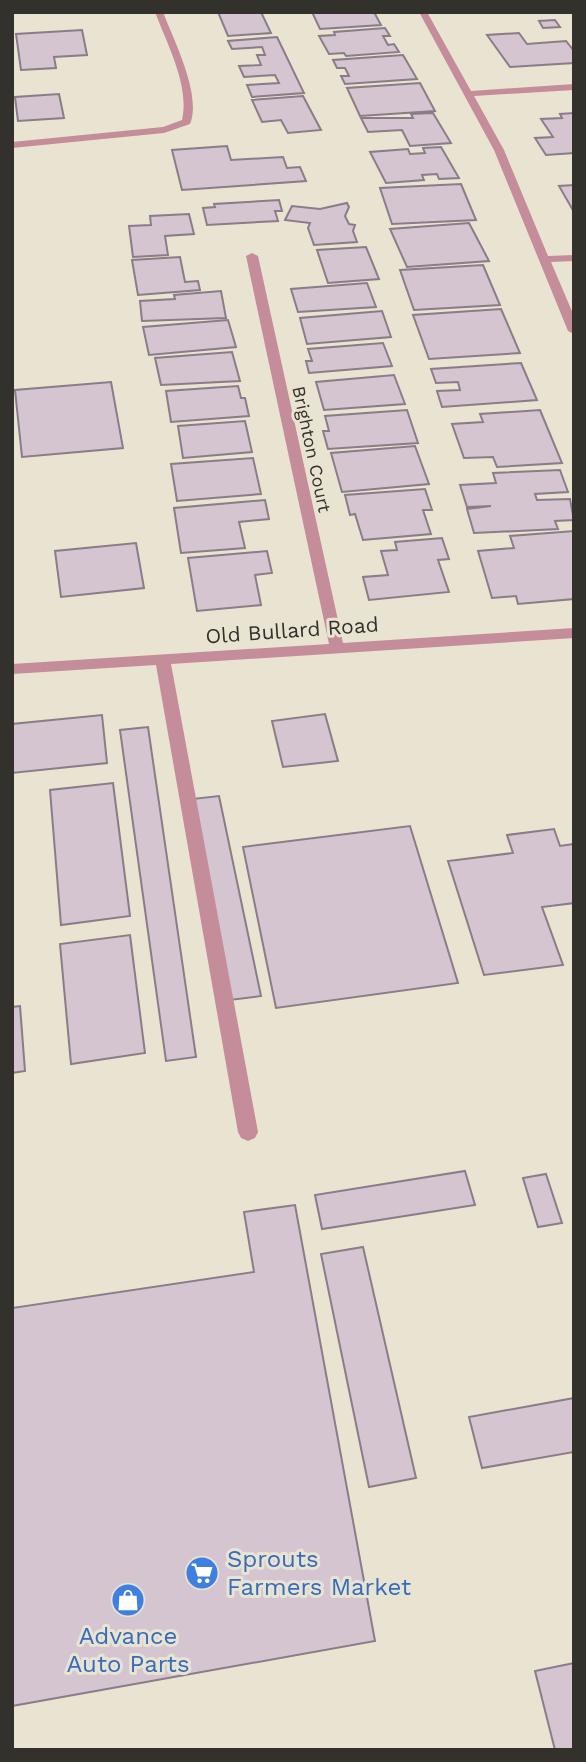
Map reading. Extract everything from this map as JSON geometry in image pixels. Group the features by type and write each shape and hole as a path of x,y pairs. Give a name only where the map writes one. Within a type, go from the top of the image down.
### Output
{"street":[{"path":"12,145 178,127 187,122 190,116 188,99 159,12"},
{"path":"423,12 499,150 574,331"},
{"path":"469,94 574,87"},
{"name":"Brighton Court","path":"252,257 337,648"},
{"path":"546,259 574,258"},
{"name":"Old Bullard Road","path":"12,669 574,633"},
{"path":"163,660 248,1132"}],"building":[{"path":"218,12 261,12 271,33 228,36"},
{"path":"312,12 374,12 381,25 320,29"},
{"path":"555,20 560,27 543,28 539,21"},
{"path":"385,28 390,36 383,36 388,45 394,44 399,52 346,56 344,53 329,54 319,36 335,35 334,32"},
{"path":"82,30 87,55 54,57 56,68 21,70 16,34"},
{"path":"519,33 527,44 566,41 574,51 574,63 510,67 487,35"},
{"path":"277,37 304,93 252,97 247,85 279,83 275,75 244,77 239,66 261,65 257,55 265,55 262,47 232,49 228,41"},
{"path":"403,55 417,79 345,84 341,76 349,76 345,68 337,68 333,60"},
{"path":"420,83 435,111 360,116 347,88"},
{"path":"59,94 64,118 18,121 15,97"},
{"path":"303,96 321,130 288,133 281,120 262,122 252,100"},
{"path":"433,113 451,143 410,146 402,130 368,132 361,118 413,118 411,114"},
{"path":"574,113 574,153 546,155 535,138 553,137 541,119 562,118 560,114"},
{"path":"227,146 231,160 283,157 287,168 300,167 306,181 182,190 172,150"},
{"path":"441,147 459,178 439,179 437,174 422,175 424,180 386,183 370,152 408,149 410,154 425,153 423,148"},
{"path":"461,184 476,220 392,224 380,188"},
{"path":"574,185 574,212 559,186"},
{"path":"279,200 282,211 275,211 278,221 207,225 203,208 215,207 214,204"},
{"path":"347,203 349,207 345,216 349,224 355,225 353,231 357,242 314,245 308,228 310,223 285,220 292,206 320,209"},
{"path":"189,214 194,234 165,236 168,255 133,257 129,226 151,225 150,216"},
{"path":"469,223 489,261 407,267 390,229"},
{"path":"366,247 379,279 328,283 317,250"},
{"path":"180,257 185,282 198,281 200,290 138,295 132,260"},
{"path":"483,265 500,305 414,310 400,270"},
{"path":"367,283 376,307 298,312 291,289"},
{"path":"221,291 226,318 142,321 140,301 175,299 174,295"},
{"path":"501,309 520,353 429,359 413,315"},
{"path":"382,311 391,337 307,344 300,318"},
{"path":"228,320 236,347 149,355 143,327"},
{"path":"383,343 392,366 309,373 306,361 312,361 308,349"},
{"path":"232,352 240,381 161,385 155,358"},
{"path":"521,363 537,400 442,407 437,391 460,390 458,382 436,383 431,369"},
{"path":"394,375 405,404 324,410 316,382"},
{"path":"111,382 123,448 22,457 15,390"},
{"path":"238,386 241,398 245,398 249,416 171,422 166,391"},
{"path":"407,410 418,443 328,449 323,431 329,431 325,416"},
{"path":"540,410 562,463 497,467 493,457 464,458 452,424 483,422 480,414"},
{"path":"245,421 252,452 183,458 178,426"},
{"path":"415,446 429,484 342,492 331,453"},
{"path":"253,458 261,494 177,501 171,464"},
{"path":"560,470 568,492 535,494 537,500 570,499 574,520 555,521 558,529 474,533 467,509 491,506 467,507 460,485 496,483 493,473"},
{"path":"425,489 432,510 423,510 431,534 363,540 355,514 350,515 345,495"},
{"path":"265,500 269,519 239,522 245,548 181,553 174,508"},
{"path":"574,531 574,599 518,604 516,596 492,598 478,551 514,548 510,536"},
{"path":"442,538 449,559 438,560 449,592 369,600 363,577 388,575 381,551 397,550 395,542"},
{"path":"136,543 144,588 61,597 55,551"},
{"path":"267,551 272,573 255,575 261,605 197,611 188,558"},
{"path":"325,714 338,761 283,767 272,721"},
{"path":"102,715 107,763 12,773 12,724"},
{"path":"148,727 196,1057 166,1061 120,730"},
{"path":"113,783 130,916 61,925 50,790"},
{"path":"219,796 261,996 230,1000 192,799"},
{"path":"410,826 458,983 276,1008 243,847"},
{"path":"554,829 560,846 574,844 574,903 542,907 563,965 484,975 448,861 513,853 507,835"},
{"path":"130,935 145,1053 71,1064 60,944"},
{"path":"20,1006 25,1071 12,1073 12,1007"},
{"path":"465,1171 475,1205 322,1229 315,1195"},
{"path":"546,1174 562,1223 538,1227 523,1178"},
{"path":"295,1205 375,1641 12,1706 12,1308 254,1272 244,1212"},
{"path":"363,1247 416,1478 369,1487 321,1254"},
{"path":"574,1398 574,1452 482,1468 469,1417"},
{"path":"574,1663 574,1750 555,1750 535,1671"}],"place":[{"name":"Sprouts Farmers Market","path":"202,1573"},
{"name":"Advance Auto Parts","path":"128,1600"}]}
